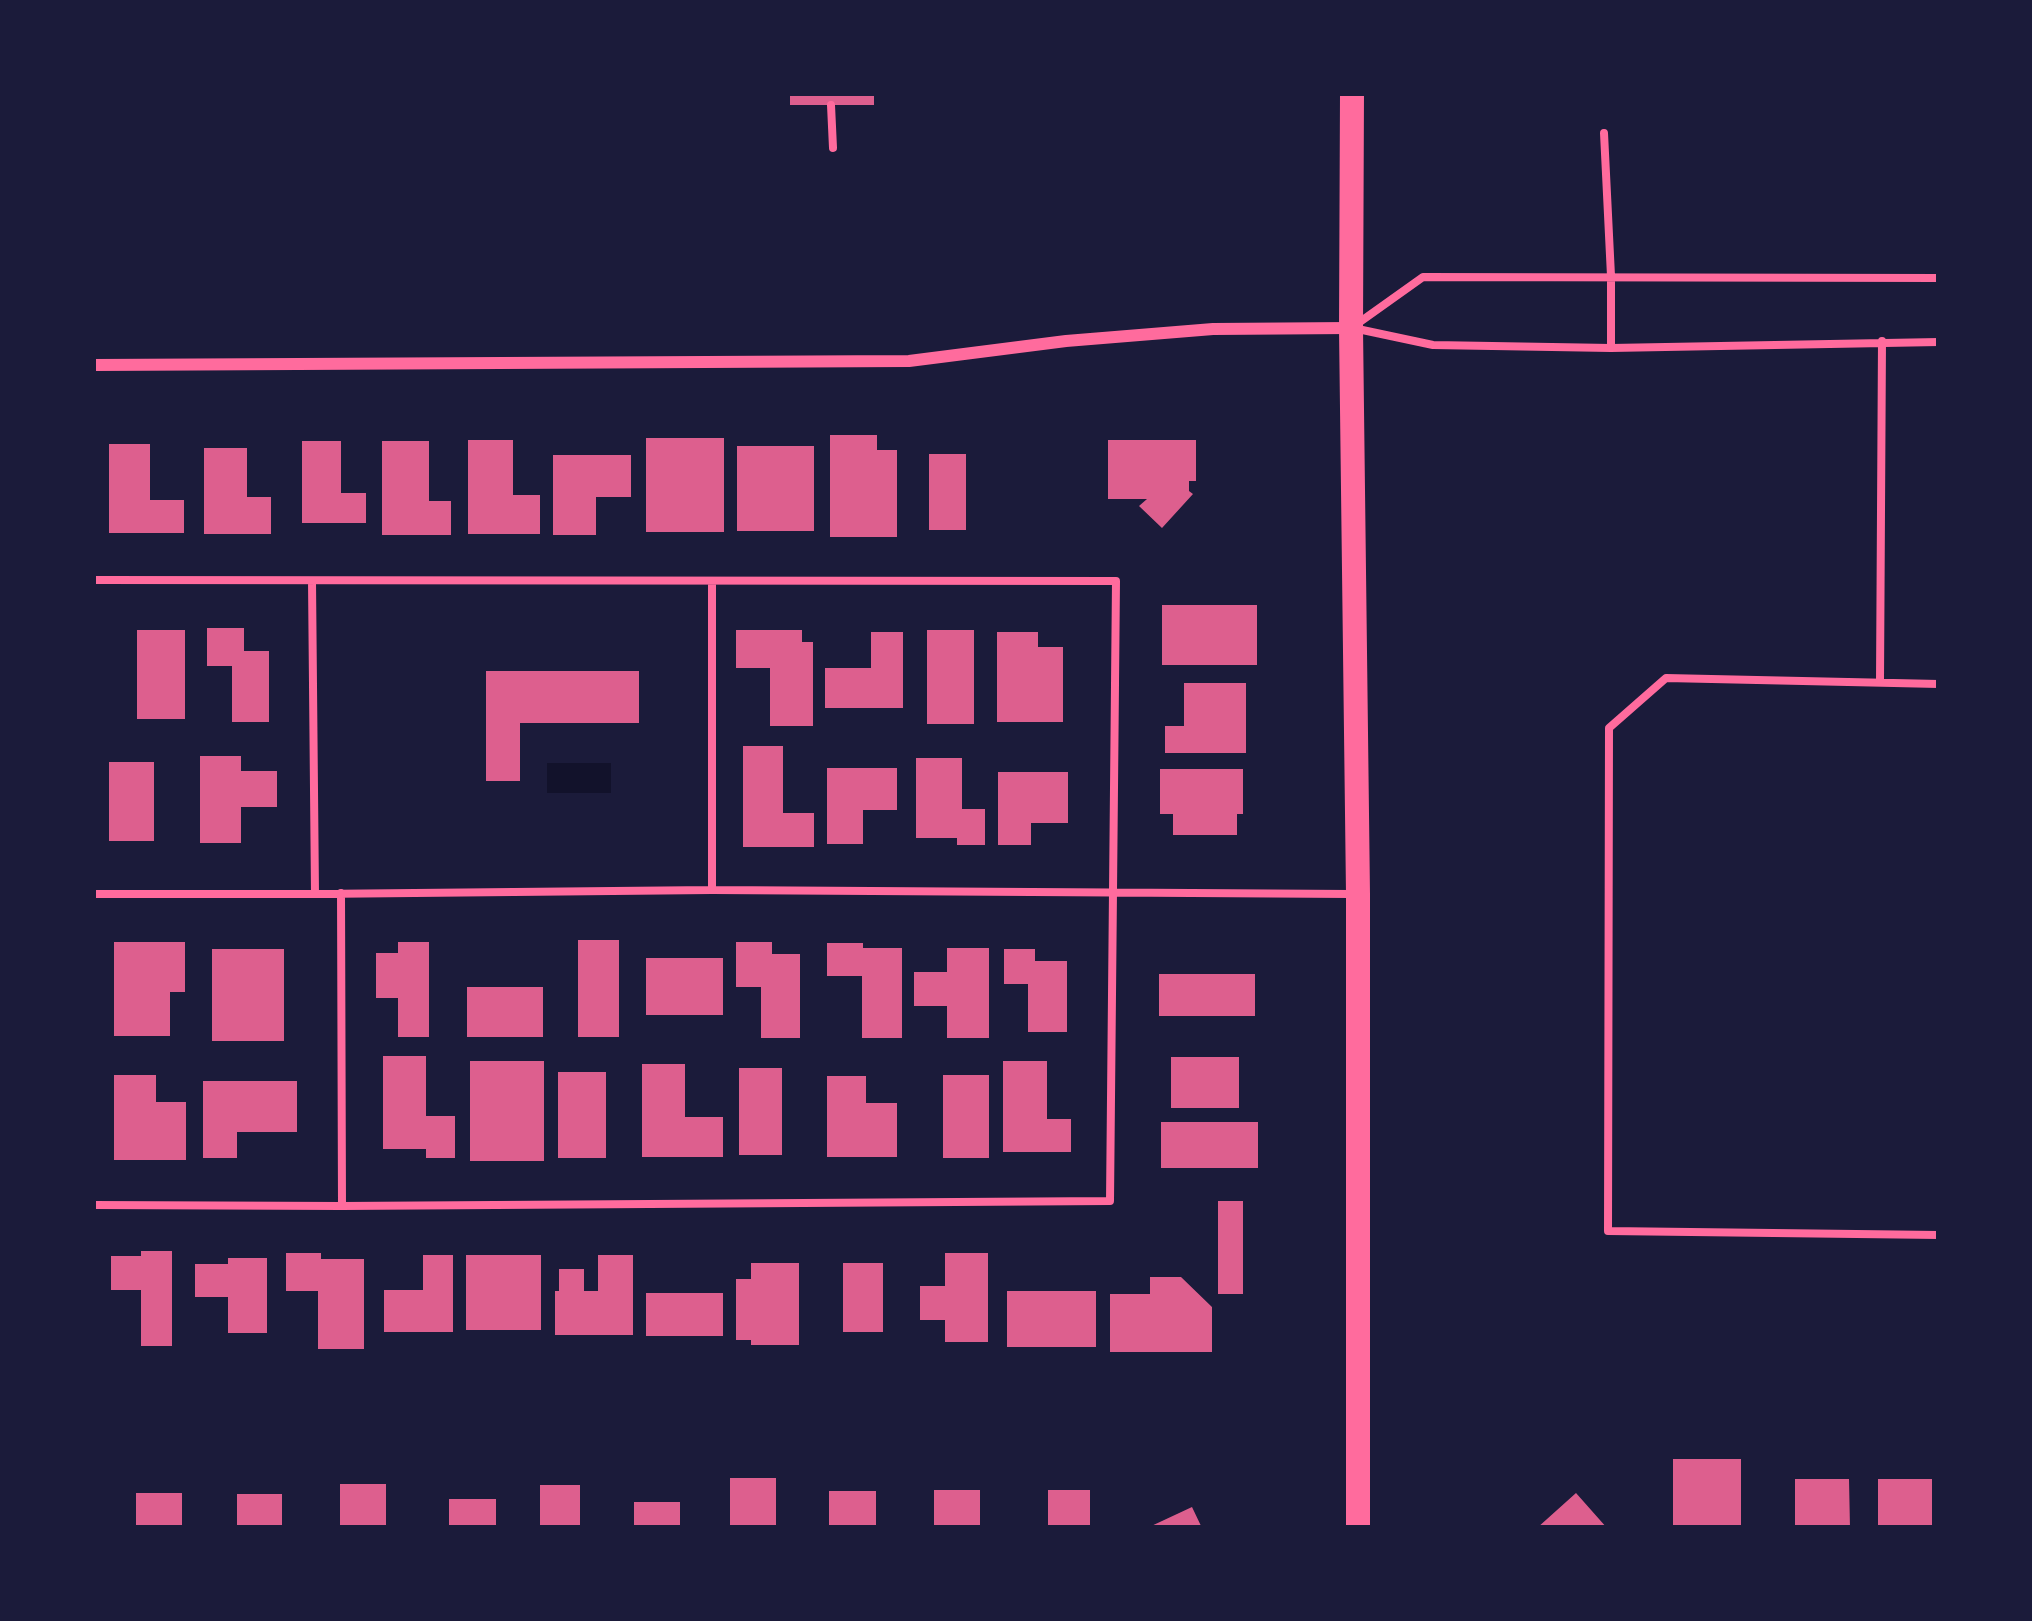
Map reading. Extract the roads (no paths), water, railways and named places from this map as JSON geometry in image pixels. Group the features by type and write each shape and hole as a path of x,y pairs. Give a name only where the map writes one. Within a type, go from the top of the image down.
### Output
{"main road":[{"path":"1352,93 1358,1528"}],"street":[{"path":"93,365 909,362 1066,341 1213,329 1352,328"}],"lane":[{"path":"831,105 833,148"},
{"path":"1604,133 1611,348"},
{"path":"1352,328 1423,277 1939,278"},
{"path":"1352,328 1433,345 1611,348 1939,343"},
{"path":"1880,680 1882,341"},
{"path":"93,580 1116,581 1110,1201 93,1205"},
{"path":"312,581 315,894"},
{"path":"712,581 712,890"},
{"path":"1939,684 1666,678 1610,728 1608,1231 1939,1235"},
{"path":"93,894 712,890 1358,894"},
{"path":"341,893 343,1206"}]}
